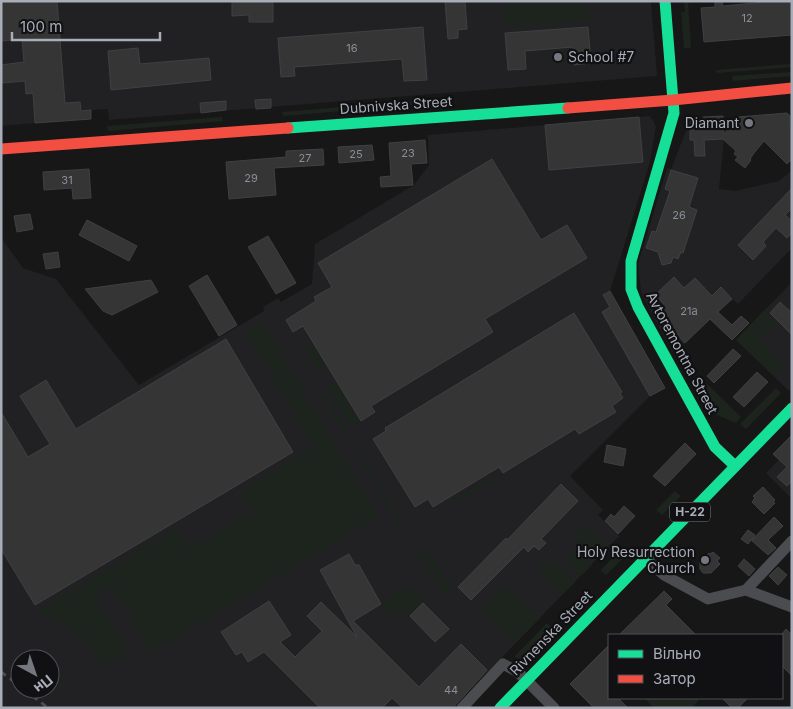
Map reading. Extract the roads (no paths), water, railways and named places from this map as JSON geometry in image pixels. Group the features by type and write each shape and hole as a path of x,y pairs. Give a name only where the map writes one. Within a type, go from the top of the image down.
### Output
{"main road":[{"name":"Avtoremontna Street","path":"666,1 674,113 631,261 631,289 638,307 715,447 735,466"},
{"name":"Dubnivska Street","path":"1,149 673,100 792,88"},
{"name":"Rivnenska Street","path":"500,708 792,408"}],"street":[{"path":"646,558 664,575 708,599 746,590 792,541"},
{"path":"746,590 792,607"},
{"path":"462,708 504,664 518,672 554,708"}],"railway":[{"path":"1,672 10,679"},
{"path":"37,699 48,708"}],"place":[{"name":"School #7","path":"558,57"},
{"name":"Diamant","path":"749,123"},
{"name":"Holy Resurrection Church","path":"705,560"}]}
